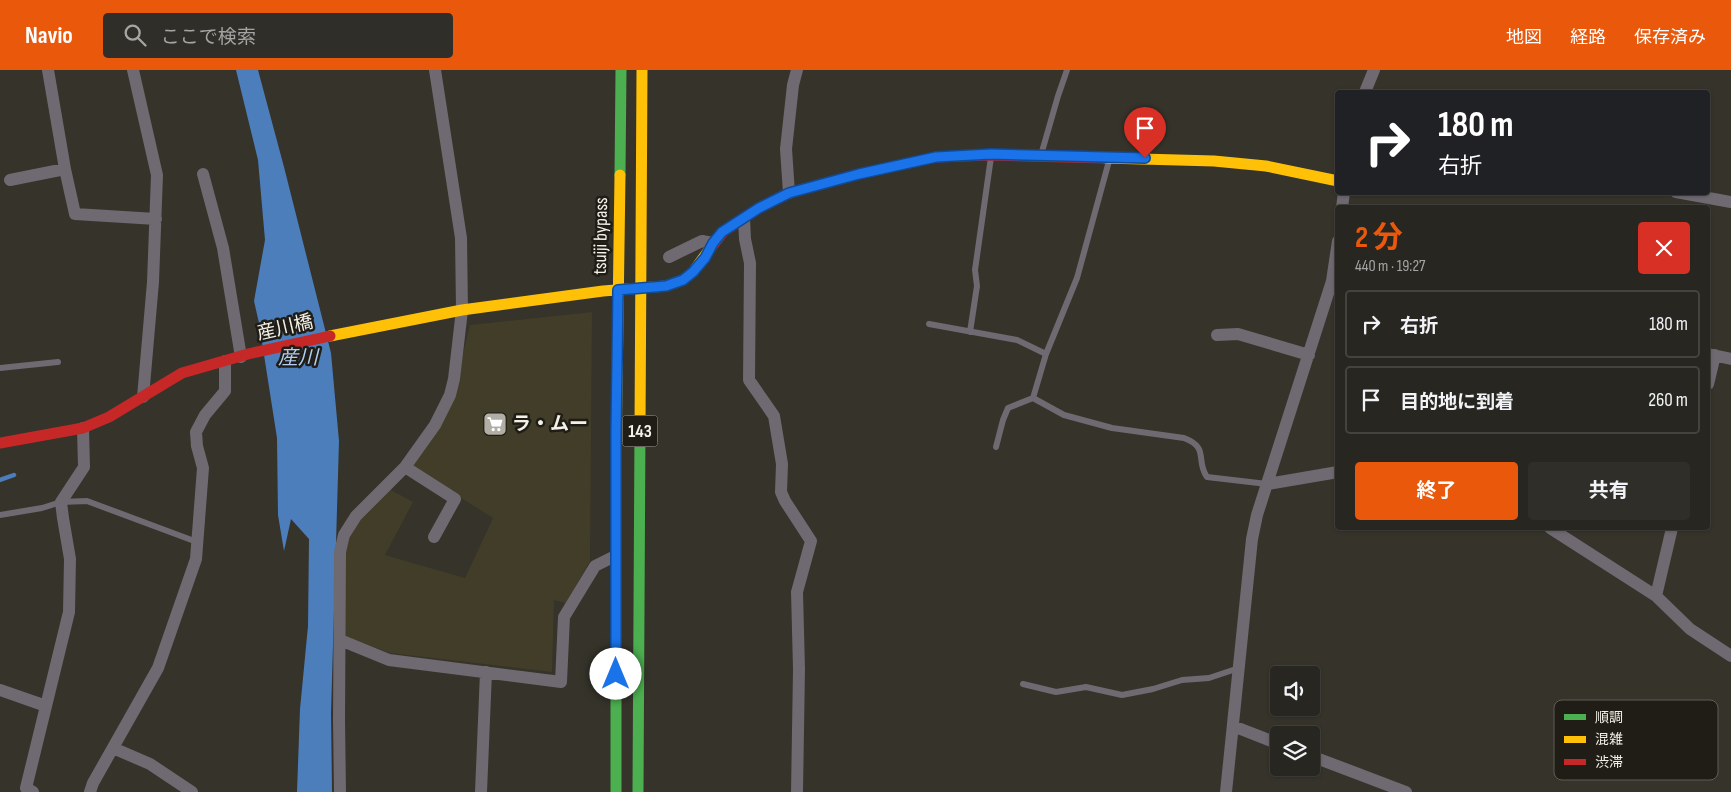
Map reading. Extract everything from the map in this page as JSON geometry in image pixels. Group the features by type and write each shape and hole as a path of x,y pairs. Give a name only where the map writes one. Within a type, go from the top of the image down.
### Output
{"main road":[{"name":"tsuiji bypass","path":"616,792 615,556 621,70"},
{"name":"tsuiji bypass","path":"638,792 642,70"},
{"name":"産川橋","path":"0,442 40,438 82,428 109,417 182,374 224,361 329,336 462,310 618,290 666,286 683,280 693,272 722,232 759,208 789,193 859,174 936,157 991,154 1214,161 1266,166 1335,180"}],"street":[{"path":"48,70 65,169 75,214 156,219"},
{"path":"134,70 157,175 153,282 143,397"},
{"path":"340,792 340,552 344,535 356,516 405,467 435,425 450,395 457,358 462,310 461,238 435,70"},
{"path":"789,193 786,149 793,85 797,70"},
{"path":"1366,90 1374,70"},
{"path":"10,180 65,169"},
{"path":"203,174 223,248 245,356"},
{"path":"1692,195 1731,202"},
{"path":"744,219 745,239 750,263 749,380 774,416 782,464 781,492 811,541 796,592 799,669 797,792"},
{"path":"669,257 702,241 713,243"},
{"path":"1226,792 1252,539 1257,515 1332,281 1335,261"},
{"path":"1217,335 1238,334 1309,355"},
{"path":"1711,354 1731,359"},
{"path":"90,792 93,783 158,668 196,559 203,468 197,446 196,432 205,415 225,391 224,361"},
{"path":"33,792 26,788 70,612 70,559 62,518 61,502 84,467 82,428"},
{"path":"405,467 455,499 434,537"},
{"path":"1268,484 1335,473"},
{"path":"1553,530 1656,596 1690,629 1731,656"},
{"path":"1656,596 1672,530"},
{"path":"340,640 389,660 561,682 564,617 595,566 615,556"},
{"path":"481,792 486,672"},
{"path":"0,690 46,706"},
{"path":"1233,726 1270,740"},
{"path":"113,748 150,764 192,792"},
{"path":"1320,759 1406,792"}],"lane":[{"path":"1041,156 1067,70"},
{"path":"970,332 977,286 975,270 991,154"},
{"path":"1033,398 1046,354 1077,278 1110,157"},
{"path":"929,324 1017,340 1046,354"},
{"path":"0,368 58,362"},
{"path":"996,447 1002,420 1008,408 1033,398"},
{"path":"1033,398 1064,415 1112,428 1184,438 1195,442 1198,446 1203,472 1207,477 1268,484"},
{"path":"0,515 42,508 61,502 87,501 197,542"},
{"path":"1023,684 1056,692 1086,688 1122,694 1153,689 1182,680 1209,678 1239,668"}],"shaded area":[{"path":"592,312 590,561 566,603 554,600 552,672 390,653 344,636 346,551 349,539 360,518 389,489 413,502 385,555 465,578 493,518 412,467 455,398 470,325"}],"water":[{"name":"産川","path":"236,70 258,70 331,353 339,441 331,713 332,792 297,792 300,709 308,626 309,539 291,519 284,551 278,515 277,438 254,301 265,240 258,160"}],"waterway":[{"path":"0,480 14,475"}],"traffic: fast":[{"path":"620,175 621,70"},
{"path":"638,792 640,429"},
{"path":"616,458 616,792"}],"traffic: slow":[{"path":"640,429 642,70"},
{"path":"1105,158 1214,161 1266,166 1335,180"},
{"path":"616,458 620,175"},
{"path":"330,336 462,310 603,291 666,286 683,280 693,272 709,250"}],"traffic: jam":[{"path":"709,250 723,232 759,208 789,193 859,174 936,157 991,155 1105,158"},
{"path":"0,443 83,428 109,417 182,373 248,354 330,336"}],"place":[{"name":"ラ・ムー","path":"495,424"}],"route":[{"path":"616,674 618,290 666,286 683,280 705,258 713,243 722,232 759,208 789,193 859,174 936,157 991,154 1145,158"}]}
